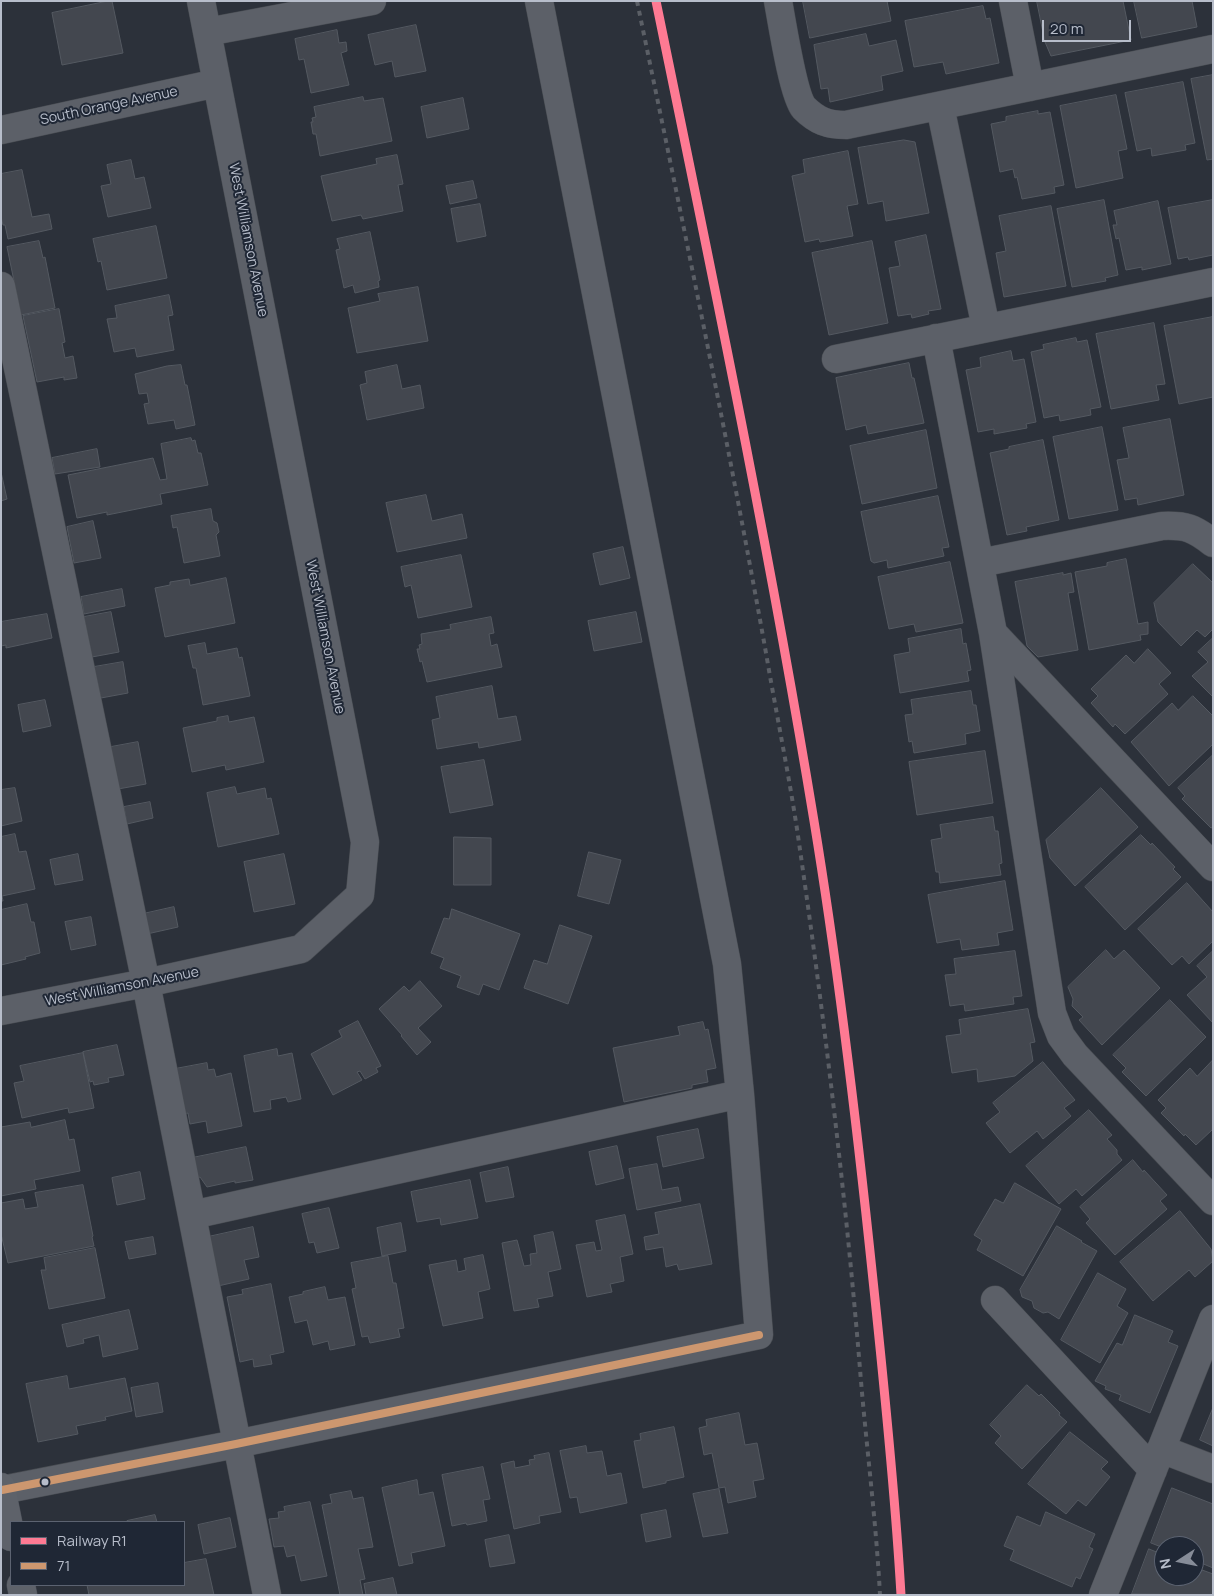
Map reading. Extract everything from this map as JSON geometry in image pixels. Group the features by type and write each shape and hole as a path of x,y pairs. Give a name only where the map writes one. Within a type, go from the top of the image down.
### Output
{"main road":[{"path":"2,1489 10,1532"}],"street":[{"name":"West Williamson Avenue","path":"1,1011 146,984 302,949 360,895 365,842 201,1"},
{"path":"207,32 372,1"},
{"path":"2,1489 236,1444 759,1335 740,1094 727,964 539,1"},
{"path":"778,1 796,91 803,106 815,117 829,125 846,125 1213,49"},
{"path":"1013,1 1030,87"},
{"name":"South Orange Avenue","path":"1,130 217,83"},
{"path":"940,106 986,328"},
{"path":"836,359 1213,282"},
{"path":"1,286 146,984 267,1595"},
{"path":"936,338 993,633 1052,1012 1061,1036 1075,1055 1213,1201"},
{"path":"980,563 1162,526 1180,525 1199,532 1213,543"},
{"path":"993,633 1213,867"},
{"path":"192,1215 740,1094"},
{"path":"995,1300 1157,1459 1213,1470"},
{"path":"1103,1595 1213,1319"}],"building":[{"path":"112,1 123,53 62,65 52,13"},
{"path":"803,1 887,1 891,21 810,38"},
{"path":"1037,1 1123,1 1131,40 1051,56 1045,42"},
{"path":"1134,1 1192,1 1197,27 1142,38"},
{"path":"983,6 986,19 990,18 999,63 946,74 943,62 914,67 905,21"},
{"path":"416,25 426,71 395,77 392,61 375,65 368,35"},
{"path":"337,30 339,43 346,42 347,51 341,53 349,85 311,93 304,59 299,60 295,39"},
{"path":"866,34 869,46 896,40 903,71 881,76 883,90 830,102 828,88 821,89 814,45"},
{"path":"1213,75 1213,159 1207,160 1191,79"},
{"path":"1183,82 1195,143 1185,145 1186,150 1152,156 1151,148 1137,151 1125,93"},
{"path":"1116,95 1127,149 1118,151 1123,178 1076,188 1060,106"},
{"path":"363,97 364,101 383,98 392,141 320,156 316,134 313,134 311,122 313,122 312,118 316,117 314,107"},
{"path":"463,98 469,129 427,138 421,107"},
{"path":"1038,111 1038,114 1050,112 1064,185 1054,187 1055,193 1022,199 1017,177 1015,178 1013,169 1000,172 991,124 1006,121 1006,117"},
{"path":"904,140 915,142 929,213 886,221 883,201 868,204 858,148"},
{"path":"848,151 858,204 847,206 853,236 820,242 819,239 805,242 792,176 805,173 803,160"},
{"path":"397,155 403,184 398,185 403,211 363,219 361,215 332,221 321,176 377,164 376,159"},
{"path":"131,160 135,179 144,177 151,208 108,217 101,186 111,184 107,165"},
{"path":"22,170 32,217 49,214 52,229 8,239 1,217 1,174"},
{"path":"473,181 477,198 450,204 446,186"},
{"path":"1104,200 1118,275 1105,278 1106,281 1072,287 1057,209"},
{"path":"1213,200 1213,255 1189,260 1188,257 1178,259 1168,208"},
{"path":"1158,201 1171,264 1142,270 1142,267 1126,270 1119,238 1116,239 1113,225 1117,225 1114,211"},
{"path":"480,204 486,236 457,242 451,209"},
{"path":"1051,206 1066,286 1004,297 996,253 1006,251 999,216"},
{"path":"156,226 167,278 107,290 101,261 98,262 93,239"},
{"path":"370,232 380,280 378,281 379,287 355,293 353,285 344,288 336,250 340,249 337,239"},
{"path":"926,235 941,309 928,311 929,314 912,318 911,314 898,316 889,268 900,266 895,242"},
{"path":"39,241 43,258 45,257 55,308 21,315 7,247"},
{"path":"872,241 888,323 829,335 812,253"},
{"path":"418,287 428,341 357,353 348,308 380,301 378,294"},
{"path":"169,295 173,315 168,316 174,350 137,357 135,348 114,352 107,319 117,318 115,306"},
{"path":"59,309 65,342 62,343 65,358 73,356 77,378 64,380 64,377 37,382 23,316"},
{"path":"1213,317 1213,397 1179,404 1164,326"},
{"path":"1154,323 1165,384 1156,385 1159,400 1111,409 1096,334"},
{"path":"1076,338 1077,342 1087,340 1101,407 1090,409 1091,415 1060,421 1059,415 1044,418 1031,352 1044,349 1043,345"},
{"path":"1011,351 1013,361 1024,359 1036,422 1026,424 1027,428 994,434 994,429 978,432 966,370 981,367 980,358"},
{"path":"909,363 924,423 868,434 866,425 846,430 836,378"},
{"path":"181,365 195,425 176,429 174,420 148,424 144,404 149,403 147,393 139,394 135,374 167,366"},
{"path":"397,365 402,389 420,385 424,408 367,420 360,385 367,383 365,372"},
{"path":"1170,419 1184,495 1138,505 1137,498 1125,500 1117,460 1129,458 1123,428"},
{"path":"1102,427 1118,510 1069,519 1053,437"},
{"path":"926,430 937,488 862,504 850,446"},
{"path":"191,438 192,441 195,440 198,453 201,453 208,485 160,494 162,504 107,515 107,512 77,518 68,475 153,458 160,480 167,479 161,444"},
{"path":"1043,440 1059,520 1026,527 1027,531 1007,535 990,453"},
{"path":"97,449 100,467 55,474 52,458"},
{"path":"1,472 7,499 1,501"},
{"path":"426,495 432,521 462,514 467,538 397,552 386,503"},
{"path":"938,496 949,547 942,548 944,556 888,568 887,560 874,563 871,561 861,512"},
{"path":"211,509 213,521 217,523 219,532 216,535 220,556 184,563 177,527 173,528 171,516"},
{"path":"93,521 101,558 74,563 67,527"},
{"path":"623,547 630,578 600,585 593,554"},
{"path":"461,555 472,607 418,618 411,585 405,587 401,567"},
{"path":"1126,559 1138,624 1148,622 1148,634 1140,635 1141,640 1089,650 1075,572 1107,566 1107,563"},
{"path":"950,562 963,623 916,632 914,624 889,629 878,577"},
{"path":"1193,564 1213,583 1213,629 1205,637 1197,630 1181,646 1158,622 1154,603"},
{"path":"1063,573 1063,575 1071,573 1074,592 1068,593 1078,650 1038,657 1027,646 1015,582"},
{"path":"226,578 235,623 165,637 155,588 170,585 170,582 189,579 190,585"},
{"path":"122,589 125,606 84,614 81,597"},
{"path":"111,612 119,652 92,657 84,617"},
{"path":"636,612 642,642 594,651 588,621"},
{"path":"47,614 52,638 6,648 6,645 1,646 1,622"},
{"path":"491,617 494,633 489,634 491,646 497,644 502,667 427,682 417,649 420,649 419,645 422,644 421,634 451,629 450,625"},
{"path":"961,629 963,644 966,643 971,670 967,671 969,681 900,693 894,655 910,652 908,639"},
{"path":"1213,638 1213,697 1192,676 1208,662 1198,652"},
{"path":"205,643 207,654 237,648 239,658 242,657 250,696 203,705 196,668 193,668 188,646"},
{"path":"1148,649 1171,673 1159,684 1168,694 1125,734 1115,724 1113,727 1091,703 1098,696 1091,689 1126,655 1134,663"},
{"path":"123,662 128,693 101,698 94,667"},
{"path":"492,686 498,719 516,716 521,740 479,748 478,742 437,749 432,720 440,718 436,697"},
{"path":"971,691 973,705 976,705 980,731 965,734 966,744 914,753 912,741 909,742 905,715 913,714 911,700"},
{"path":"1193,696 1213,716 1213,744 1169,786 1131,742 1172,703 1178,710"},
{"path":"45,700 51,726 23,732 18,705"},
{"path":"228,716 229,722 254,717 264,762 226,770 225,765 192,772 183,728 217,721 217,718"},
{"path":"138,742 146,784 118,789 111,747"},
{"path":"985,751 993,803 917,815 909,762"},
{"path":"1213,755 1213,827 1211,828 1182,799 1185,796 1178,788"},
{"path":"484,760 493,805 450,813 441,767"},
{"path":"235,787 237,794 265,788 267,799 271,798 279,834 218,847 207,793"},
{"path":"15,788 22,821 1,826 1,790"},
{"path":"1101,788 1138,827 1075,886 1050,858 1046,840"},
{"path":"150,802 153,818 127,824 124,807"},
{"path":"993,817 995,831 998,831 1002,863 999,864 1001,875 940,883 939,872 936,872 931,840 942,838 940,825"},
{"path":"15,834 19,852 26,851 35,889 2,896 3,901 1,901 1,837"},
{"path":"1141,835 1151,845 1152,843 1175,867 1173,869 1181,877 1125,930 1085,887"},
{"path":"454,837 491,838 491,885 454,885"},
{"path":"589,852 621,860 609,904 578,896"},
{"path":"78,854 83,880 55,885 50,860"},
{"path":"284,854 295,904 254,912 244,862"},
{"path":"1005,881 1013,930 997,933 999,945 962,950 960,939 937,943 928,895"},
{"path":"1187,883 1213,912 1213,941 1189,964 1182,956 1172,965 1138,929"},
{"path":"27,904 31,922 34,922 40,953 25,957 26,959 1,965 1,910"},
{"path":"174,907 178,927 147,934 143,914"},
{"path":"452,909 520,934 499,990 483,984 479,995 457,987 461,976 440,968 444,958 431,953 444,918 449,919"},
{"path":"91,917 96,945 71,950 65,922"},
{"path":"560,925 592,936 568,1004 524,988 534,960 547,964"},
{"path":"1106,950 1114,959 1124,950 1160,988 1102,1045 1079,1020 1083,1017 1072,1006 1073,999 1068,987"},
{"path":"1015,951 1022,996 1013,997 1014,1004 965,1011 964,1004 950,1006 945,975 956,974 954,959"},
{"path":"1213,951 1213,1023 1187,995 1207,977 1197,966"},
{"path":"420,981 442,1006 418,1028 431,1042 417,1055 379,1009 404,986 409,991"},
{"path":"1170,1000 1206,1037 1146,1096 1122,1072 1126,1068 1113,1055"},
{"path":"1028,1009 1035,1042 1030,1043 1033,1061 1015,1076 978,1082 977,1069 952,1073 946,1036 961,1034 959,1020"},
{"path":"358,1021 381,1066 376,1068 378,1072 365,1079 360,1071 357,1072 362,1080 333,1095 311,1054 342,1037 339,1031"},
{"path":"703,1022 705,1030 708,1029 716,1068 706,1070 708,1082 692,1085 692,1088 624,1102 613,1048 680,1035 678,1027"},
{"path":"117,1045 124,1075 108,1078 109,1082 94,1085 93,1081 90,1082 83,1052"},
{"path":"277,1049 278,1056 292,1053 301,1099 288,1102 286,1097 270,1100 271,1109 254,1112 244,1056"},
{"path":"83,1053 94,1108 69,1113 68,1108 22,1118 14,1083 24,1081 20,1066"},
{"path":"1213,1060 1213,1129 1196,1145 1161,1113 1166,1108 1158,1100 1190,1068 1197,1076"},
{"path":"1043,1062 1075,1100 1064,1108 1071,1116 1043,1139 1037,1131 1010,1153 986,1123 1000,1112 993,1103"},
{"path":"207,1063 208,1070 214,1069 216,1077 231,1073 242,1126 208,1133 206,1121 190,1124 188,1113 184,1114 175,1069"},
{"path":"1089,1110 1112,1135 1107,1139 1117,1150 1117,1154 1122,1160 1082,1196 1076,1189 1059,1204 1026,1166"},
{"path":"65,1120 69,1140 74,1139 80,1171 34,1180 36,1189 1,1196 1,1127 30,1122 31,1127"},
{"path":"698,1129 704,1158 663,1167 657,1137"},
{"path":"617,1146 624,1178 596,1185 589,1152"},
{"path":"246,1147 253,1180 235,1183 235,1181 207,1187 200,1177 196,1179 192,1158"},
{"path":"1133,1160 1167,1195 1160,1201 1167,1209 1115,1255 1086,1223 1090,1219 1080,1207"},
{"path":"657,1164 662,1190 678,1187 681,1201 637,1210 629,1169"},
{"path":"508,1167 514,1197 486,1202 480,1173"},
{"path":"140,1172 145,1199 117,1205 112,1178"},
{"path":"470,1180 478,1218 441,1225 440,1218 417,1222 411,1192"},
{"path":"1015,1183 1061,1209 1023,1276 977,1250 982,1240 974,1235 995,1199 1003,1203"},
{"path":"83,1185 94,1246 8,1263 1,1234 1,1203 23,1199 25,1209 38,1207 35,1193"},
{"path":"700,1204 712,1264 679,1270 677,1264 666,1267 663,1247 646,1250 644,1237 659,1234 655,1213"},
{"path":"329,1208 339,1248 317,1253 314,1242 309,1243 302,1214"},
{"path":"1180,1211 1211,1249 1213,1261 1195,1277 1189,1270 1153,1301 1120,1262"},
{"path":"625,1215 633,1254 620,1257 624,1281 610,1284 612,1292 587,1297 576,1245 594,1242 596,1251 602,1250 596,1221"},
{"path":"401,1223 406,1251 382,1256 377,1228"},
{"path":"1057,1226 1097,1251 1059,1319 1048,1312 1043,1313 1034,1308 1032,1301 1022,1297 1020,1290"},
{"path":"253,1227 259,1257 244,1260 249,1279 218,1286 208,1237"},
{"path":"553,1232 561,1269 548,1272 553,1296 537,1299 539,1307 514,1311 502,1243 517,1240 524,1266 531,1265 530,1254 537,1253 534,1236"},
{"path":"153,1237 156,1254 129,1259 125,1242"},
{"path":"95,1248 105,1298 49,1309 41,1270 46,1270 44,1258"},
{"path":"483,1255 490,1289 478,1292 483,1318 443,1326 429,1265 456,1260 458,1272 466,1270 464,1259"},
{"path":"388,1256 393,1283 396,1283 404,1328 398,1329 400,1337 370,1343 368,1336 362,1337 352,1289 356,1288 351,1263"},
{"path":"1098,1273 1126,1289 1117,1306 1128,1313 1100,1363 1061,1340"},
{"path":"271,1284 284,1352 270,1355 272,1364 254,1367 253,1359 240,1362 227,1297 243,1294 242,1290"},
{"path":"325,1287 328,1300 345,1297 355,1345 330,1350 328,1341 313,1345 307,1320 295,1323 289,1297"},
{"path":"129,1310 138,1349 103,1357 99,1335 83,1339 84,1343 67,1347 62,1325"},
{"path":"1135,1315 1173,1331 1168,1342 1178,1346 1150,1413 1119,1400 1121,1395 1105,1389 1106,1386 1095,1381 1117,1343 1122,1345"},
{"path":"67,1376 69,1389 125,1378 132,1411 105,1417 106,1420 76,1426 78,1434 38,1442 26,1384"},
{"path":"158,1383 163,1412 136,1417 131,1388"},
{"path":"1027,1385 1039,1396 1041,1394 1067,1422 1022,1469 995,1443 1001,1436 990,1425"},
{"path":"1213,1408 1213,1446 1200,1440"},
{"path":"739,1413 745,1445 757,1443 764,1479 753,1481 756,1497 728,1503 725,1487 719,1488 712,1453 704,1455 699,1428 707,1426 706,1420"},
{"path":"674,1427 684,1477 643,1488 634,1441 641,1440 640,1434"},
{"path":"1070,1432 1108,1462 1101,1469 1110,1477 1086,1506 1078,1500 1066,1514 1028,1484"},
{"path":"586,1446 587,1453 602,1451 607,1476 621,1473 627,1503 580,1513 577,1497 570,1498 560,1451"},
{"path":"549,1453 561,1512 539,1516 540,1523 514,1529 501,1464 514,1461 515,1468 530,1465 529,1460 535,1459 534,1456"},
{"path":"483,1467 490,1499 483,1500 487,1521 452,1526 442,1475"},
{"path":"417,1480 419,1495 433,1492 445,1546 411,1553 413,1563 399,1566 382,1488"},
{"path":"1172,1488 1213,1504 1213,1568 1204,1564 1204,1536 1154,1536 1154,1544 1151,1543"},
{"path":"719,1489 728,1533 703,1537 693,1494"},
{"path":"351,1491 353,1499 363,1497 373,1547 358,1549 365,1579 360,1580 363,1595 340,1595 322,1505 332,1503 330,1495"},
{"path":"310,1502 327,1576 301,1581 295,1555 287,1557 284,1546 274,1547 269,1519 279,1518 278,1512 285,1511 284,1507"},
{"path":"666,1510 671,1537 646,1542 641,1515"},
{"path":"1046,1512 1095,1534 1089,1547 1093,1549 1080,1579 1076,1577 1072,1587 1010,1560 1014,1550 1004,1546 1017,1516 1040,1526"},
{"path":"155,1515 157,1521 127,1521"},
{"path":"230,1518 236,1547 204,1554 198,1525"},
{"path":"509,1535 515,1563 490,1567 485,1540"},
{"path":"1149,1549 1154,1551 1154,1586 1204,1586 1204,1571 1213,1574 1213,1595 1132,1594"},
{"path":"206,1559 214,1595 89,1595 87,1586 185,1586 185,1563"},
{"path":"393,1578 397,1595 366,1595 364,1584"}],"railway":[{"path":"637,1 736,490 797,829 816,963 840,1166 880,1595"}],"rail line":[{"name":"R1","path":"656,1 759,513 797,718 832,935 867,1222 889,1437 901,1595"}],"transit line":[{"name":"71","path":"2,1490 236,1444 759,1335"}]}
